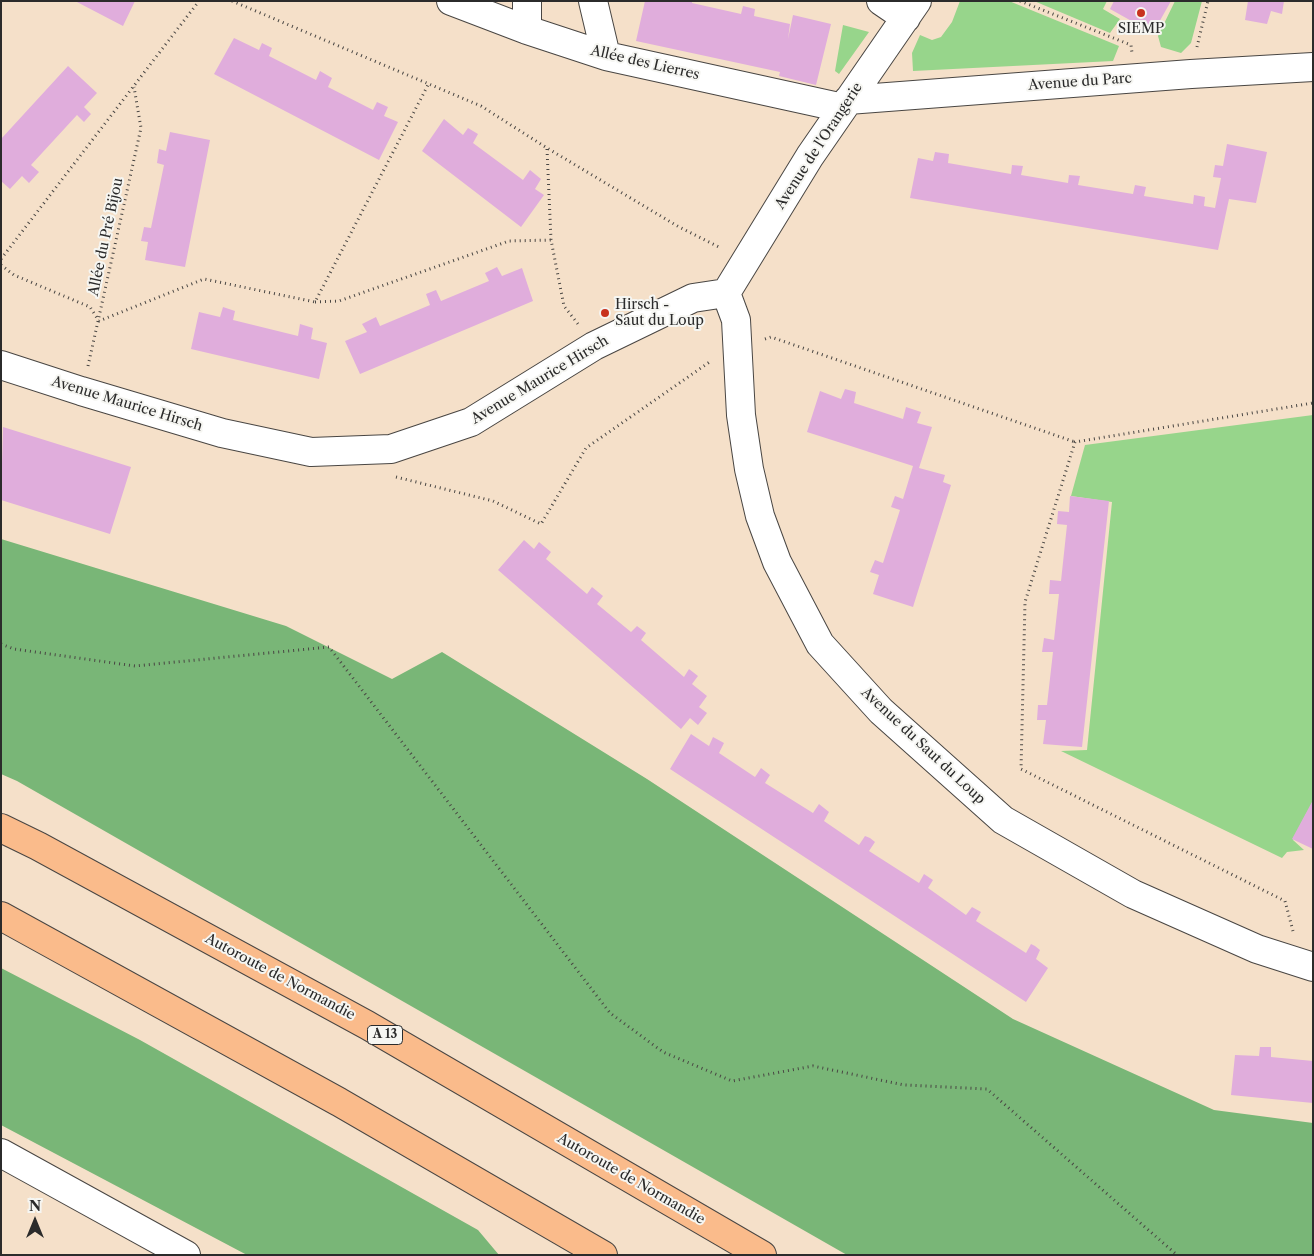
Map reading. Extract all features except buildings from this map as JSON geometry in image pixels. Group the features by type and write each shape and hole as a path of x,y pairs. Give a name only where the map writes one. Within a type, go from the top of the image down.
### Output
{"highway":[{"name":"Autoroute de Normandie","path":"1,828 367,1024 762,1255"},
{"path":"1,916 339,1102 603,1255"}],"street":[{"name":"Allée des Lierres","path":"451,1 527,30 606,56 846,104"},
{"path":"527,1 527,30"},
{"path":"593,1 606,56"},
{"path":"881,1 912,10"},
{"name":"Avenue de l'Orangerie","path":"726,293 810,156 912,10"},
{"name":"Avenue du Parc","path":"846,104 1135,78 1313,67"},
{"name":"Avenue Maurice Hirsch","path":"1,365 222,433 311,452 391,448 471,422 594,346 693,298 726,293"},
{"name":"Avenue du Saut du Loup","path":"726,293 736,320 742,415 749,469 760,516 777,562 820,644 881,711 1004,820 1133,894 1257,949 1313,967"},
{"path":"1,1153 186,1255"}],"path":[{"path":"1,258 200,1"},
{"path":"232,1 481,106 679,227 745,260"},
{"path":"1020,1 1131,45 1135,78"},
{"path":"1191,74 1208,1"},
{"path":"315,302 428,85"},
{"name":"Allée du Pré Bijou","path":"81,391 91,357 141,128 134,87"},
{"path":"547,148 551,240 564,306 594,346"},
{"path":"1,265 14,275 90,308 99,321 204,279 315,302 340,301 509,242 551,240"},
{"path":"395,476 493,501 541,524 586,448 708,362 738,348 771,337 1075,442 1313,403"},
{"path":"1075,442 1025,602 1021,769 1285,901 1294,933"},
{"path":"1,644 14,649 135,666 329,647 610,1013 663,1052 732,1081 813,1066 904,1085 987,1089 1177,1255"}],"green space":[{"path":"960,1 1009,1 1119,46 1113,61 913,71 912,53 920,35 932,40 941,37 952,22"},
{"path":"1034,1 1107,1 1103,9 1120,19 1110,33"},
{"path":"1175,1 1202,1 1191,43 1181,53 1161,47 1158,36"},
{"path":"843,25 869,32 839,74 835,71"},
{"path":"1313,415 1313,801 1293,840 1304,850 1287,852 1282,858 1061,751 1087,750 1112,502 1071,496 1085,445"},
{"path":"1,539 286,626 392,679 442,652 647,779 1013,1019 1214,1110 1313,1123 1313,1255 847,1255 17,781 1,774"},
{"path":"1,968 140,1040 478,1230 499,1255 247,1255 1,1125"}],"place":[{"name":"SIEMP","path":"1141,13"},
{"name":"Hirsch - Saut du Loup","path":"605,313"}]}
